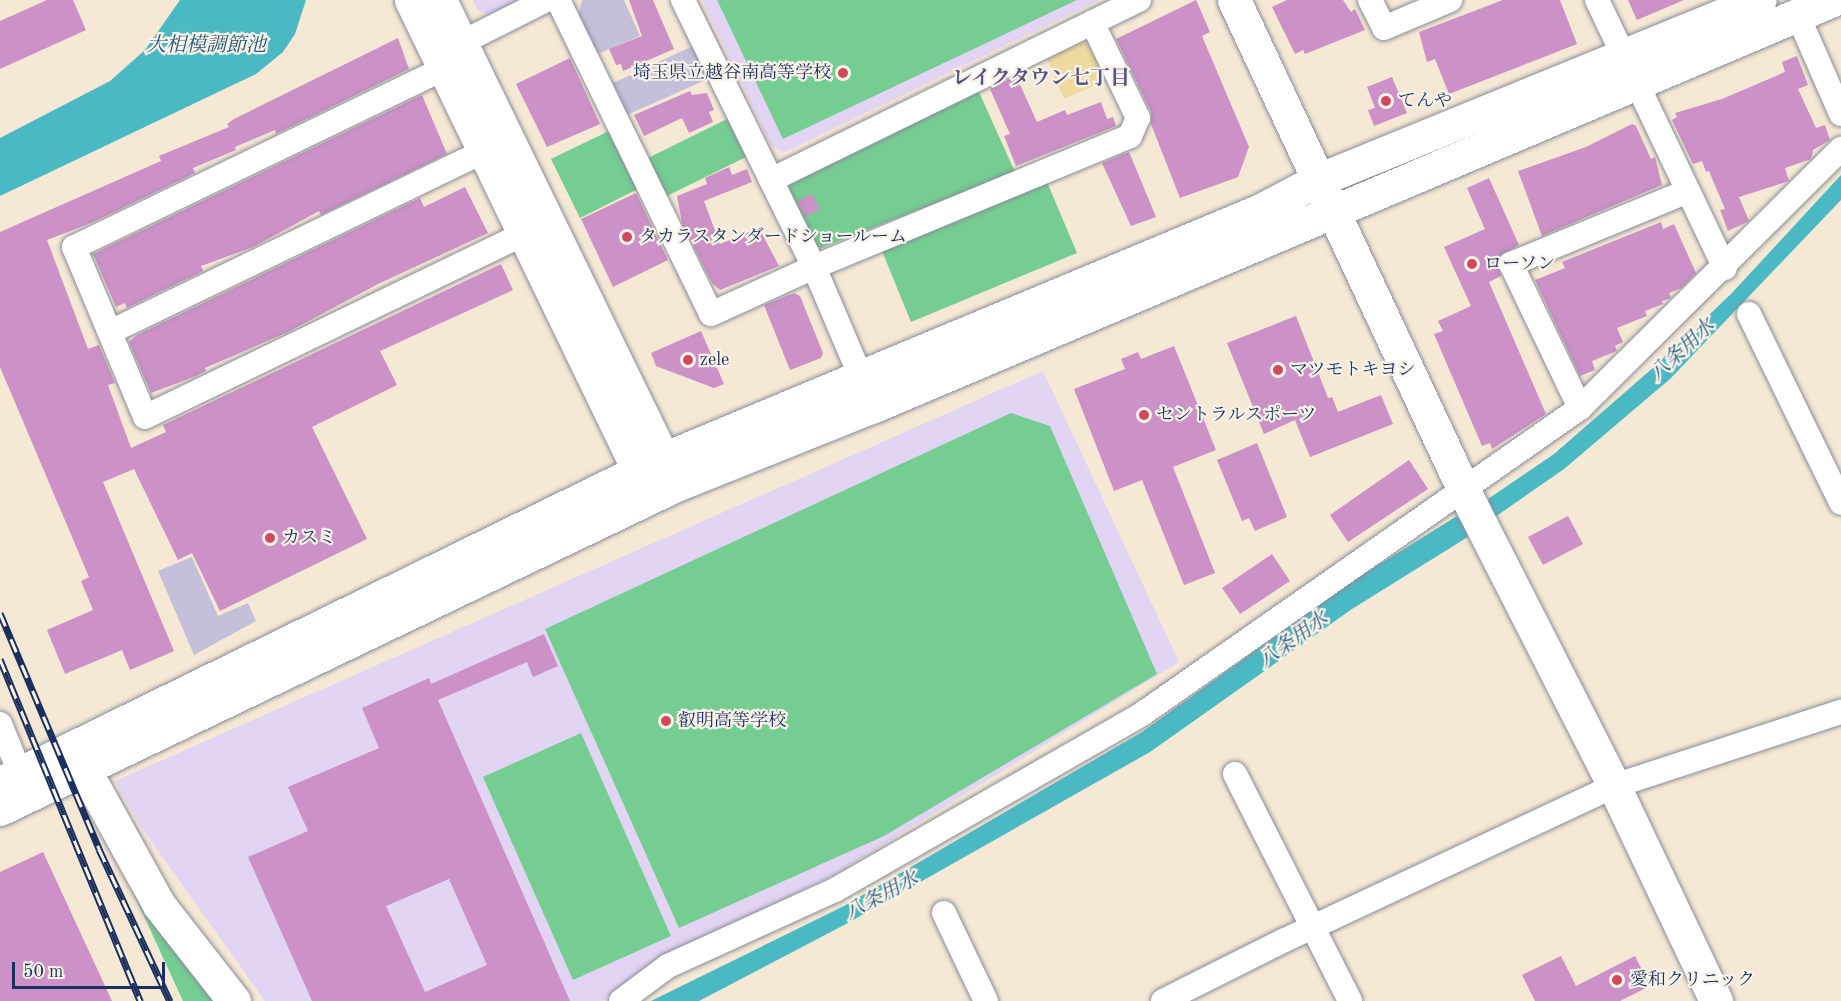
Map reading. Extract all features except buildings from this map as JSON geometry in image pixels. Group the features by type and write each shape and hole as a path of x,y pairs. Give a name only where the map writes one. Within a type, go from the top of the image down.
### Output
{"street":[{"path":"411,0 453,55 657,478"},
{"path":"440,0 453,55 485,151 523,234 657,478"},
{"path":"523,234 145,417 74,247 453,55 546,0"},
{"path":"558,0 711,314 814,267 1130,136 1138,118 1092,22"},
{"path":"683,0 814,267 868,392"},
{"path":"771,180 1139,0"},
{"path":"1234,0 1475,510 1614,786 1716,1001"},
{"path":"1370,0 1384,28 1450,0"},
{"path":"1597,0 1686,192 1725,268"},
{"path":"0,723 10,778 657,478 868,392 1332,210 1631,70 1760,0"},
{"path":"868,392 1261,210 1318,180 1631,70 1798,16 1833,0"},
{"path":"1798,16 1841,114"},
{"path":"621,1001 668,966 835,890 1142,714 1475,510 1725,268 1841,149"},
{"path":"110,332 485,151"},
{"path":"1580,408 1511,264 1686,192"},
{"path":"1749,314 1841,502"},
{"path":"0,809 84,769 657,478"},
{"path":"1163,1001 1614,786 1841,712"},
{"path":"84,769 159,905 234,1001"},
{"path":"1235,774 1350,1001"},
{"path":"944,913 986,1001"}],"shaded area":[{"path":"473,0 521,0 489,15 478,11"},
{"path":"582,0 624,0 640,36 595,55 578,16"},
{"name":"埼玉県立越谷南高等学校","path":"702,0 1099,0 783,153 771,145"},
{"path":"693,46 708,79 627,115 613,83"},
{"name":"叡明高等学校","path":"1043,371 1179,662 832,876 665,956 603,1001 265,1001 141,827 115,781"},
{"path":"192,557 218,616 248,603 256,621 194,655 158,571"}],"green space":[{"name":"埼玉県立越谷南高等学校","path":"717,0 1077,0 783,139"},
{"path":"978,90 1015,172 821,248 811,243 786,192 791,183"},
{"path":"727,119 746,157 667,196 648,158"},
{"path":"611,130 640,188 580,218 551,159"},
{"path":"1047,182 1077,253 911,322 882,251"},
{"path":"1011,413 1050,426 1157,674 884,836 679,928 545,629"},
{"path":"581,733 671,936 573,980 483,777"},
{"path":"114,851 221,1001 183,1001"}],"sand":[{"path":"1080,41 1092,46 1107,80 1064,99 1046,56"}],"water":[{"name":"大相模調節池","path":"180,0 306,0 295,34 283,52 256,74 0,196 0,138 110,81 145,50"},
{"name":"八条用水","path":"1841,175 1841,200 1670,379 1564,469 1495,517 1488,499 1554,454 1654,367 1731,294"},
{"name":"八条用水","path":"1457,516 1471,535 1352,609 1150,752 846,924 699,1001 651,1001 844,906 1142,732 1351,582"}],"railway":[{"path":"0,613 99,849 170,1001"},
{"path":"0,659 140,1001"}],"place":[{"name":"埼玉県立越谷南高等学校","path":"843,73"},
{"name":"てんや","path":"1386,101"},
{"name":"タカラスタンダードショールーム","path":"627,237"},
{"name":"ローソン","path":"1472,264"},
{"name":"zele","path":"688,360"},
{"name":"マツモトキヨシ","path":"1278,370"},
{"name":"セントラルスポーツ","path":"1144,415"},
{"name":"カスミ","path":"270,538"},
{"name":"叡明高等学校","path":"666,721"},
{"name":"愛和クリニック","path":"1617,980"}],"district":[{"name":"レイクタウン七丁目","path":"1041,79"}]}
